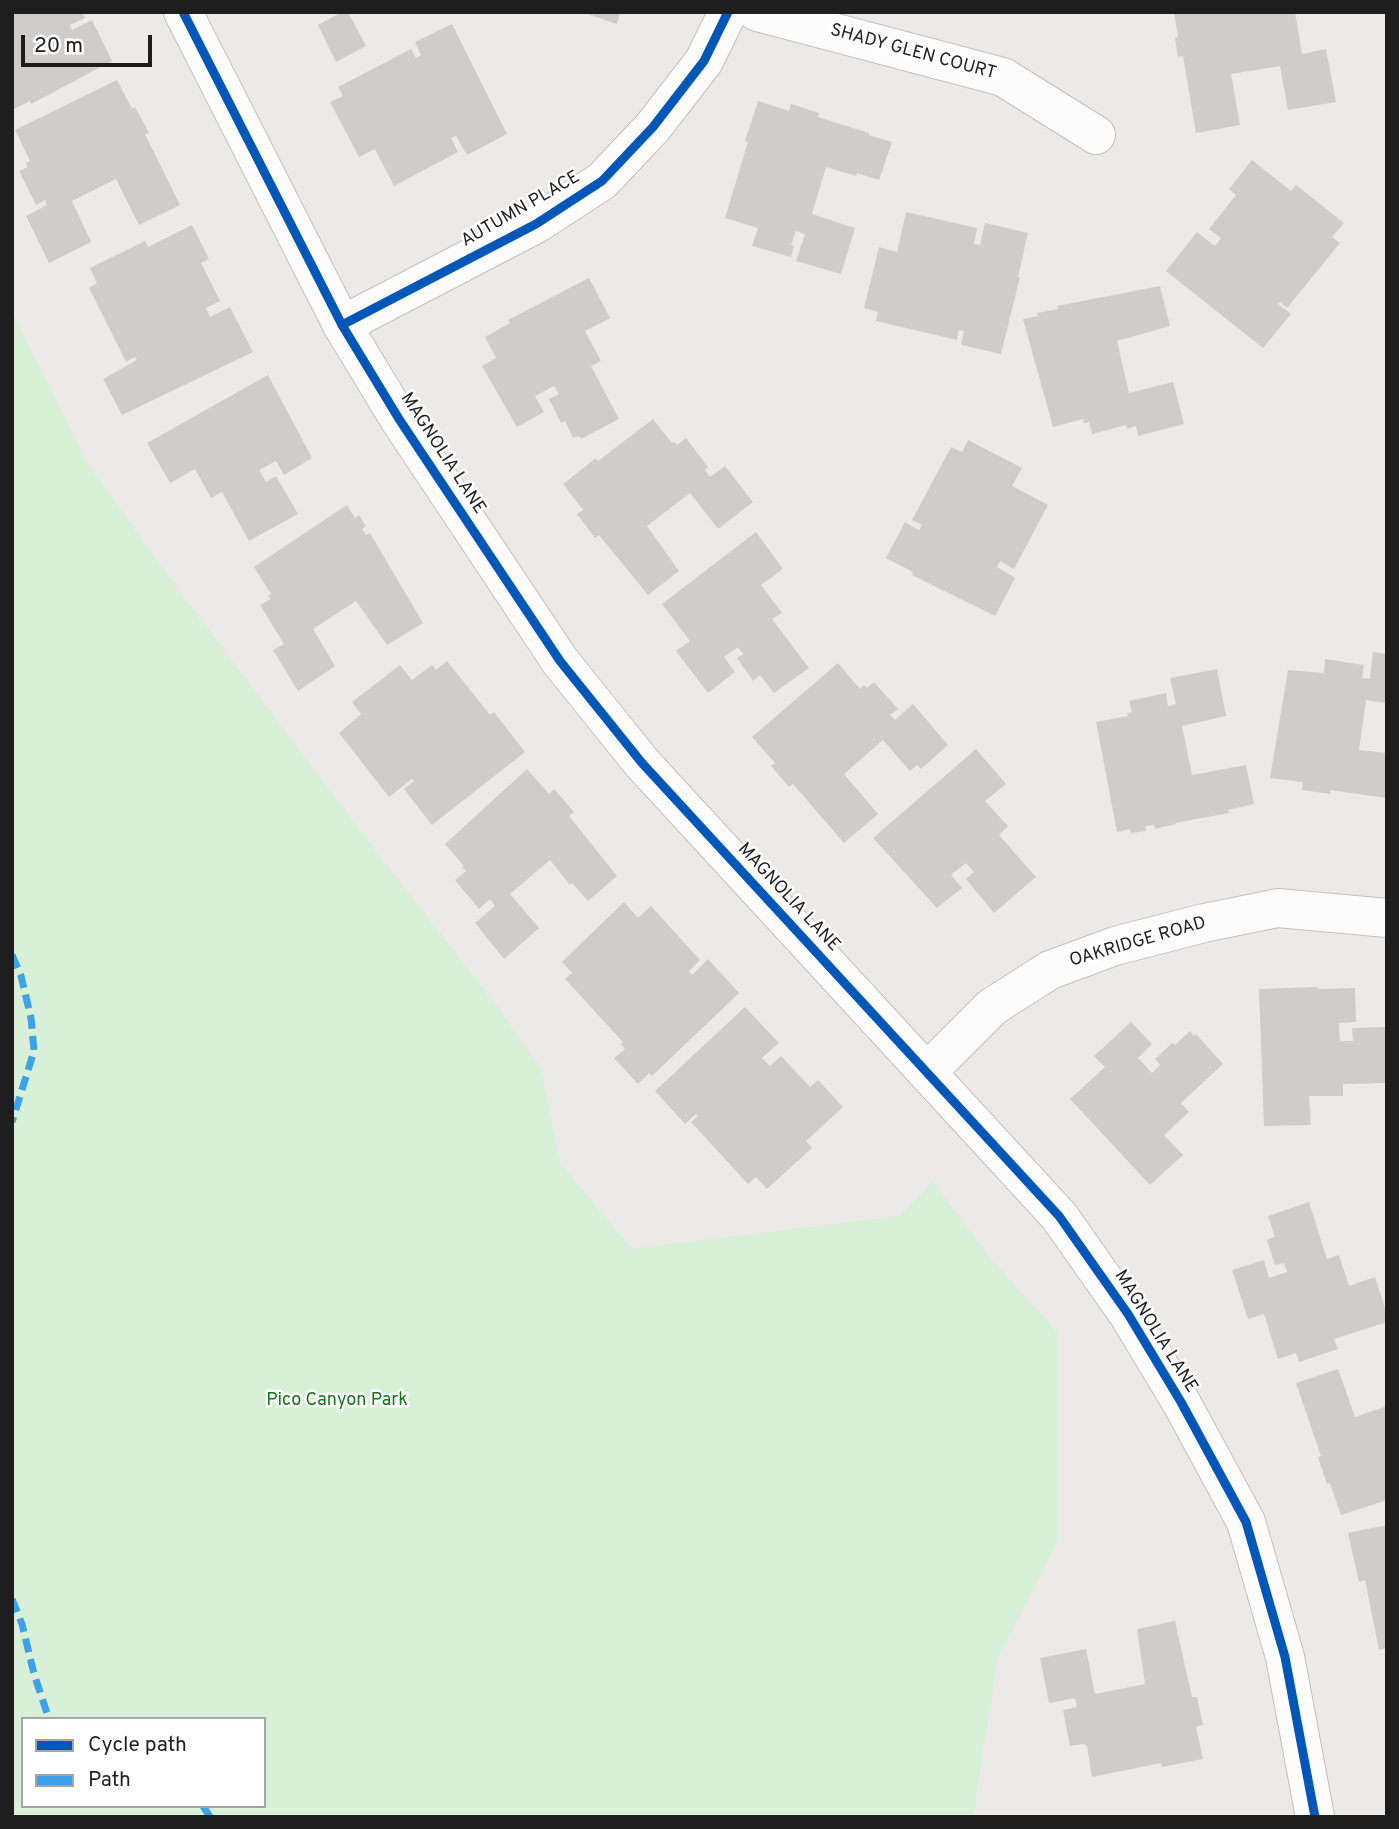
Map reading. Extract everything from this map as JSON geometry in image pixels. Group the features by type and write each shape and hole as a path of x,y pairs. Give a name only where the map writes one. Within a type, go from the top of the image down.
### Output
{"street":[{"name":"MAGNOLIA LANE","path":"183,12 342,324 399,419 560,660 642,763 1059,1216 1128,1314 1181,1402 1246,1522 1285,1657 1315,1817"},
{"name":"AUTUMN PLACE","path":"342,324 536,224 602,181 653,127 704,61 728,12"},
{"name":"SHADY GLEN COURT","path":"757,12 1003,77 1096,135"},
{"name":"OAKRIDGE ROAD","path":"927,1072 992,1007 1050,970 1115,946 1204,923 1278,908 1387,918"}],"green space":[{"name":"Pico Canyon Park","path":"12,311 86,461 186,600 497,1006 541,1068 560,1163 632,1249 899,1216 933,1182 986,1253 1057,1332 1057,1543 998,1657 973,1817 12,1817"}],"building":[{"path":"12,12 82,12 85,18 70,25 72,30 92,20 112,61 31,104 30,101 12,110"},
{"path":"342,12 348,12 366,46 336,62 318,25"},
{"path":"582,12 620,12 617,24"},
{"path":"1174,12 1295,12 1302,54 1326,49 1336,102 1288,110 1280,66 1231,74 1240,125 1196,133 1183,56 1178,57"},
{"path":"452,24 507,134 467,155 456,136 451,138 458,152 394,186 375,149 359,157 330,102 343,96 338,87 411,49 416,58 421,55 415,42"},
{"path":"117,80 132,109 135,107 149,133 145,134 180,205 139,225 116,179 72,201 91,242 49,263 26,216 47,205 45,200 36,205 19,171 28,167 26,163 30,161 15,130"},
{"path":"758,101 789,111 791,104 819,113 818,117 892,142 879,180 826,167 812,214 855,228 841,274 796,261 805,234 796,231 791,245 794,246 791,257 752,246 758,228 725,218"},
{"path":"1252,160 1291,191 1296,185 1344,223 1332,237 1340,243 1287,308 1280,302 1278,304 1291,314 1263,348 1166,271 1197,232 1215,246 1221,238 1209,229 1236,195 1229,189"},
{"path":"906,212 977,228 974,244 980,245 985,223 1028,233 1001,354 961,345 964,331 959,330 957,340 876,321 878,312 864,308 879,247 897,252"},
{"path":"192,225 209,259 201,263 220,301 206,308 210,317 230,307 253,352 122,415 103,379 137,360 135,357 126,362 89,288 97,283 90,268 145,241 148,247"},
{"path":"589,278 610,318 585,331 601,361 591,366 619,419 581,439 579,436 573,438 565,421 561,423 549,399 559,394 554,386 535,396 544,412 517,427 482,366 496,358 485,337 510,323 508,320"},
{"path":"1160,286 1170,326 1117,341 1129,393 1173,382 1184,424 1138,436 1136,426 1127,429 1126,425 1092,434 1089,422 1084,423 1083,419 1053,427 1023,319 1058,309 1057,306"},
{"path":"268,375 312,458 284,475 276,461 259,470 266,482 276,476 298,514 249,541 222,492 211,498 195,469 170,483 147,443"},
{"path":"653,419 672,443 677,445 686,438 708,467 705,470 710,477 725,466 753,502 718,529 690,493 647,526 679,571 648,595 599,535 595,538 577,514 583,510 563,484"},
{"path":"968,440 1022,468 1012,486 1048,505 1014,569 1000,561 997,567 1015,578 995,616 912,575 913,572 886,558 905,522 919,530 922,525 912,520 951,447 962,452"},
{"path":"347,505 355,518 359,515 366,526 362,529 366,535 370,533 423,623 387,645 356,601 313,629 335,666 298,691 273,650 284,644 260,605 271,599 268,596 271,594 254,567"},
{"path":"756,532 783,569 761,585 782,613 772,619 809,668 774,693 760,675 753,681 737,658 743,654 738,647 724,657 735,672 708,693 676,651 690,641 662,604"},
{"path":"1373,652 1387,654 1387,703 1366,700 1359,750 1387,753 1386,798 1330,790 1330,794 1302,790 1303,782 1270,778 1288,670 1324,673 1325,659 1364,665 1362,678 1370,679"},
{"path":"447,661 490,715 494,712 525,752 432,825 404,789 414,781 412,779 389,797 339,733 361,714 352,702 400,665 412,680 432,665 436,670"},
{"path":"838,663 860,689 864,685 867,688 874,682 898,709 890,715 895,720 913,704 948,745 921,769 917,765 910,771 883,740 844,774 878,814 844,843 793,784 789,787 771,766 775,763 752,737"},
{"path":"1217,669 1226,716 1182,726 1192,775 1246,765 1254,804 1228,810 1229,813 1155,829 1154,825 1146,826 1146,831 1131,833 1130,829 1117,832 1096,722 1128,716 1127,713 1132,712 1129,701 1166,693 1168,706 1176,704 1170,678"},
{"path":"976,749 1006,784 985,801 1008,826 999,835 1036,877 994,913 966,879 974,872 966,863 951,875 962,888 937,908 873,838"},
{"path":"527,769 549,794 554,789 574,812 569,816 617,876 588,901 572,883 570,885 550,860 510,894 539,928 504,959 475,923 495,906 490,899 479,909 455,880 466,871 445,844"},
{"path":"624,902 638,918 651,906 700,960 689,971 692,975 708,959 739,993 652,1076 649,1073 638,1084 614,1058 625,1049 621,1044 623,1042 565,979 572,973 562,962"},
{"path":"1355,988 1356,1022 1339,1023 1340,1041 1353,1041 1352,1028 1387,1027 1387,1083 1343,1084 1343,1096 1309,1096 1311,1125 1264,1126 1259,989"},
{"path":"745,1007 779,1043 762,1058 770,1066 781,1056 810,1087 818,1080 843,1107 806,1141 812,1148 767,1189 756,1177 748,1184 691,1122 698,1116 696,1114 685,1124 655,1091"},
{"path":"1131,1022 1152,1044 1138,1058 1152,1073 1160,1065 1155,1059 1190,1031 1194,1036 1196,1034 1223,1064 1181,1103 1189,1112 1164,1135 1183,1155 1150,1185 1070,1099 1105,1067 1094,1056"},
{"path":"1309,1202 1327,1259 1339,1255 1349,1286 1375,1277 1387,1322 1334,1339 1338,1349 1299,1362 1296,1353 1278,1359 1264,1314 1248,1319 1232,1270 1264,1260 1269,1278 1287,1272 1284,1263 1275,1265 1267,1240 1275,1237 1268,1216"},
{"path":"1338,1369 1355,1417 1387,1406 1387,1500 1341,1515 1330,1483 1327,1484 1318,1457 1321,1456 1296,1383"},
{"path":"1387,1525 1387,1648 1379,1650 1365,1580 1359,1582 1348,1533"},
{"path":"1175,1621 1192,1697 1197,1697 1203,1725 1196,1727 1203,1759 1162,1767 1161,1763 1092,1777 1087,1746 1070,1746 1063,1710 1077,1707 1075,1698 1049,1703 1040,1658 1086,1649 1095,1694 1145,1684 1137,1629"}],"marked path":[{"path":"12,955 21,976 31,1018 34,1051 12,1122"},
{"path":"12,1599 22,1624 48,1717"},
{"path":"204,1808 210,1817"}],"cycle path":[{"path":"183,12 342,325 399,419 560,661 642,763 1059,1216 1128,1314 1181,1402 1246,1522 1285,1657 1315,1817"},
{"path":"342,325 536,224 602,181 653,127 704,61 728,12"}]}
